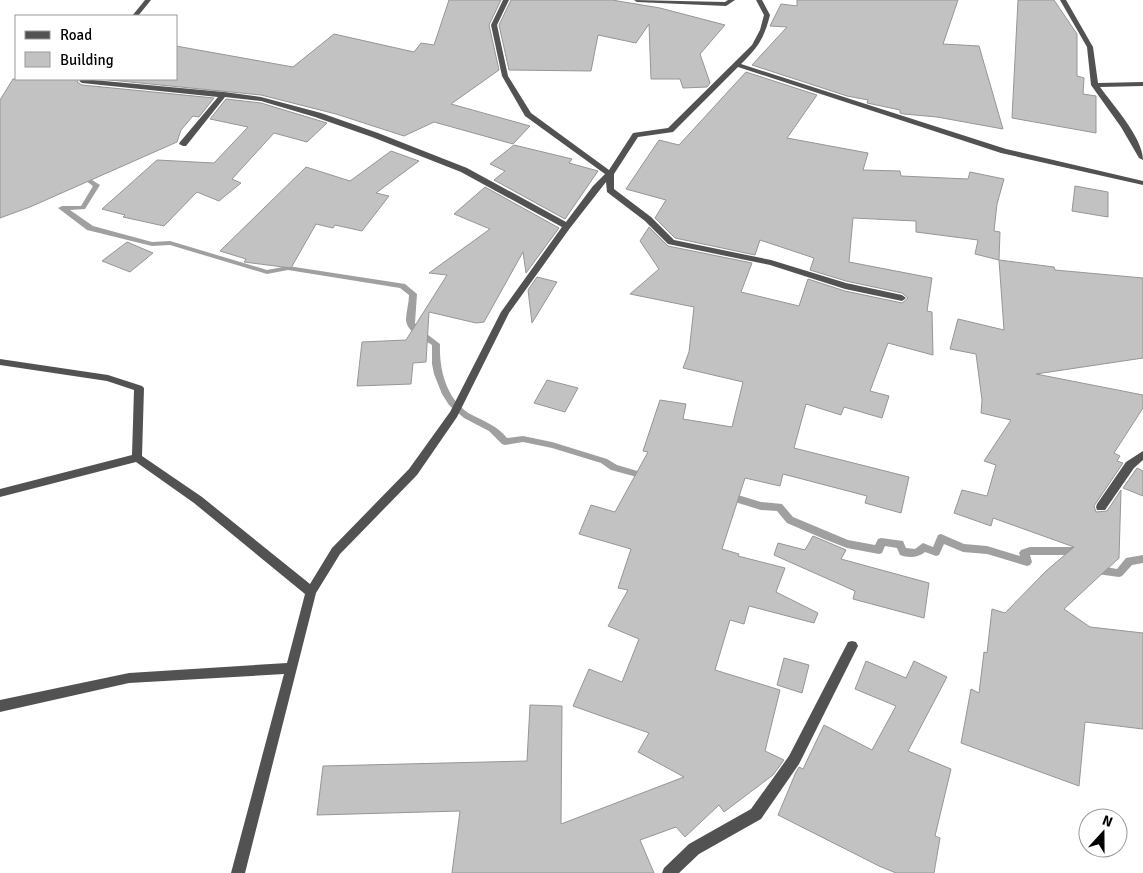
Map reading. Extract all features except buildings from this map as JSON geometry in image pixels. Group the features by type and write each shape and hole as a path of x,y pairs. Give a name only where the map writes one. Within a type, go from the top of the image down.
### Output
{"street":[{"path":"136,15 148,0"},
{"path":"506,0 494,25 505,76 528,114 610,174"},
{"path":"637,0 726,4 732,0"},
{"path":"238,873 311,592 336,551 413,472 454,414 505,312 567,226 596,188 610,174 636,136 670,130 738,65 754,46 763,30 767,15 759,0"},
{"path":"1063,0 1090,47 1094,85 1125,127 1143,158"},
{"path":"738,65 1004,151 1143,183"},
{"path":"83,80 261,99 318,115 464,170 567,226"},
{"path":"1094,85 1143,84"},
{"path":"183,144 224,94"},
{"path":"610,174 610,190 648,219 671,242 771,262 845,286 902,298"},
{"path":"0,362 108,378 139,388 137,458"},
{"path":"1101,507 1130,465 1143,455"},
{"path":"0,493 137,458 198,500 311,592"},
{"path":"669,873 694,849 756,814 794,760 852,646"},
{"path":"0,706 129,678 291,668"}],"waterway":[{"path":"81,175 97,185 83,208 62,208 90,228 152,244 170,243 267,272 288,268 402,286 413,294 411,323 416,330 436,344 438,374 446,394 459,410 492,428 505,442 523,439 552,445 604,461 614,468 648,477"},
{"path":"728,496 761,506 779,507 790,520 827,536 847,544 879,550 881,542 900,544 903,552 917,553 923,547 936,552 941,538 963,548 987,550 1027,562 1024,553 1030,551 1074,551 1080,556"},
{"path":"1094,567 1097,570 1119,573 1129,561 1143,559"}]}
